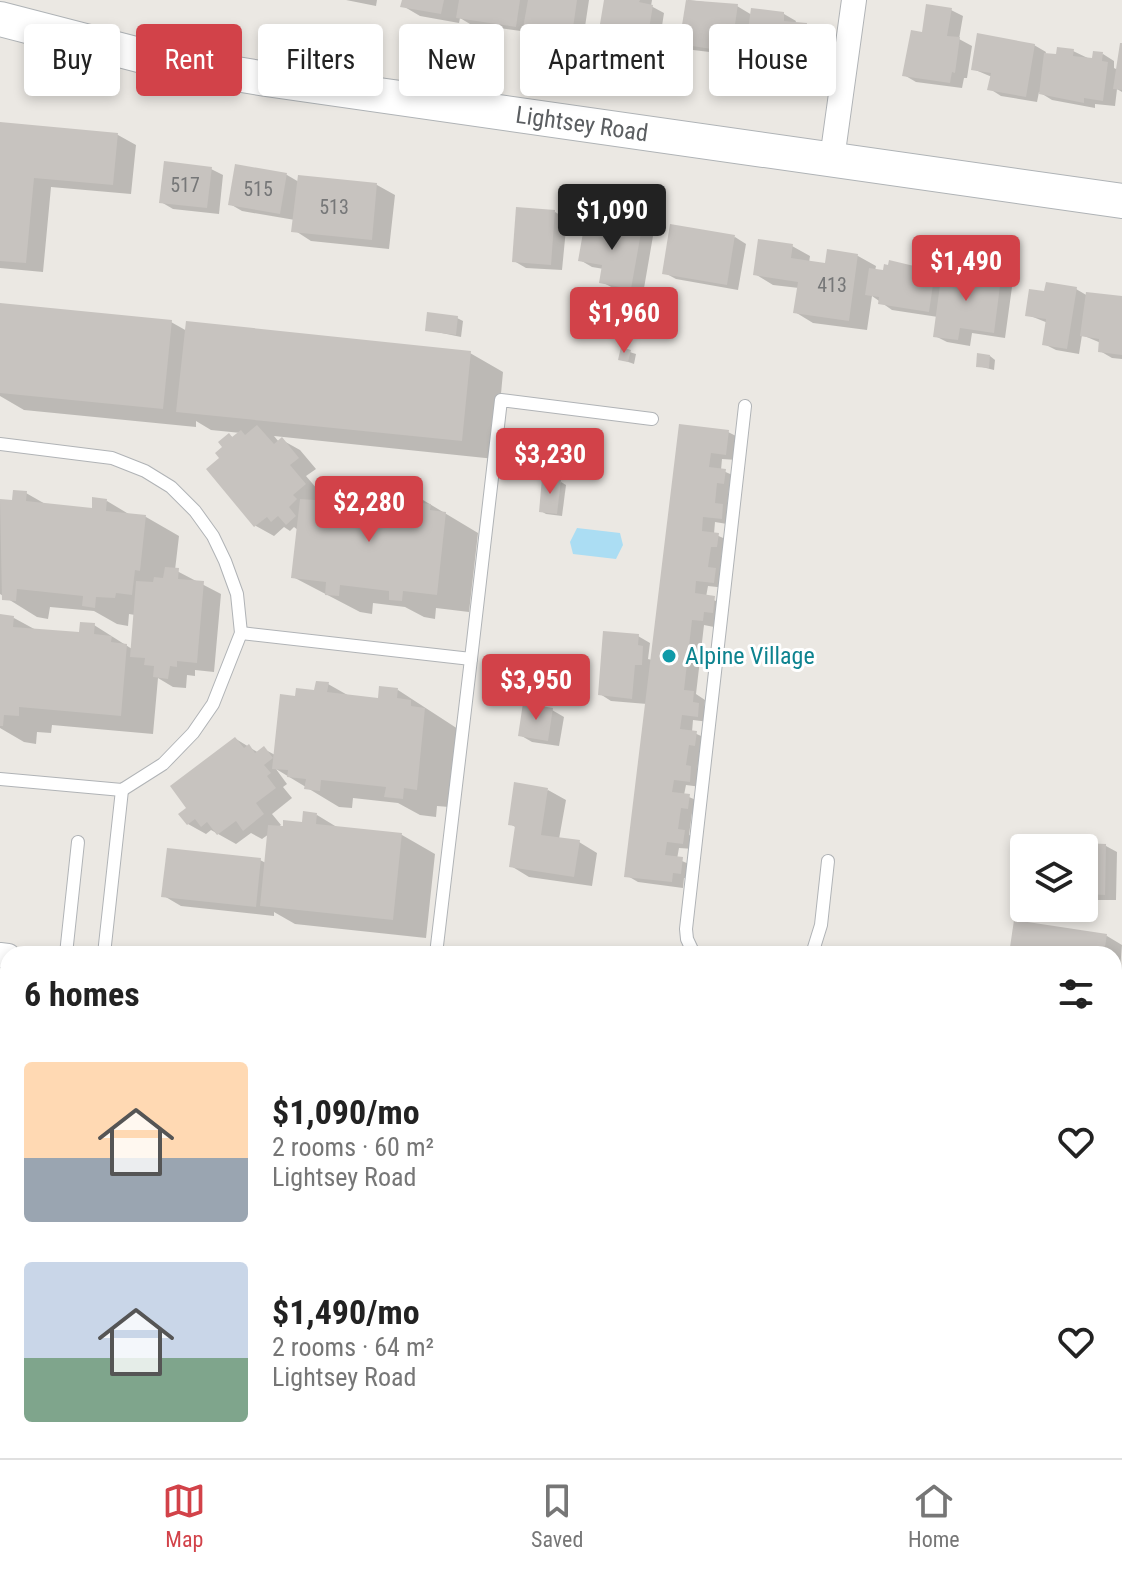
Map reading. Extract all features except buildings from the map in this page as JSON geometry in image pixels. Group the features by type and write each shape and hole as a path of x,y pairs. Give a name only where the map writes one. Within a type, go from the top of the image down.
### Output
{"street":[{"path":"832,159 854,0"},
{"name":"Lightsey Road","path":"0,19 170,63 225,72 1122,201"}],"lane":[{"path":"437,946 501,400 652,419"},
{"path":"690,946 686,929 745,406"},
{"path":"0,444 112,458 145,471 171,487 195,511 213,536 225,561 237,594 241,633 213,704 193,733 163,764 122,790 0,779"},
{"path":"241,633 471,659"},
{"path":"105,946 122,790"},
{"path":"67,946 78,842"},
{"path":"814,946 821,925 828,861"}],"water":[{"path":"577,528 620,533 623,545 616,559 573,554 570,542"}],"place":[{"name":"Alpine Village","path":"669,656"}]}
